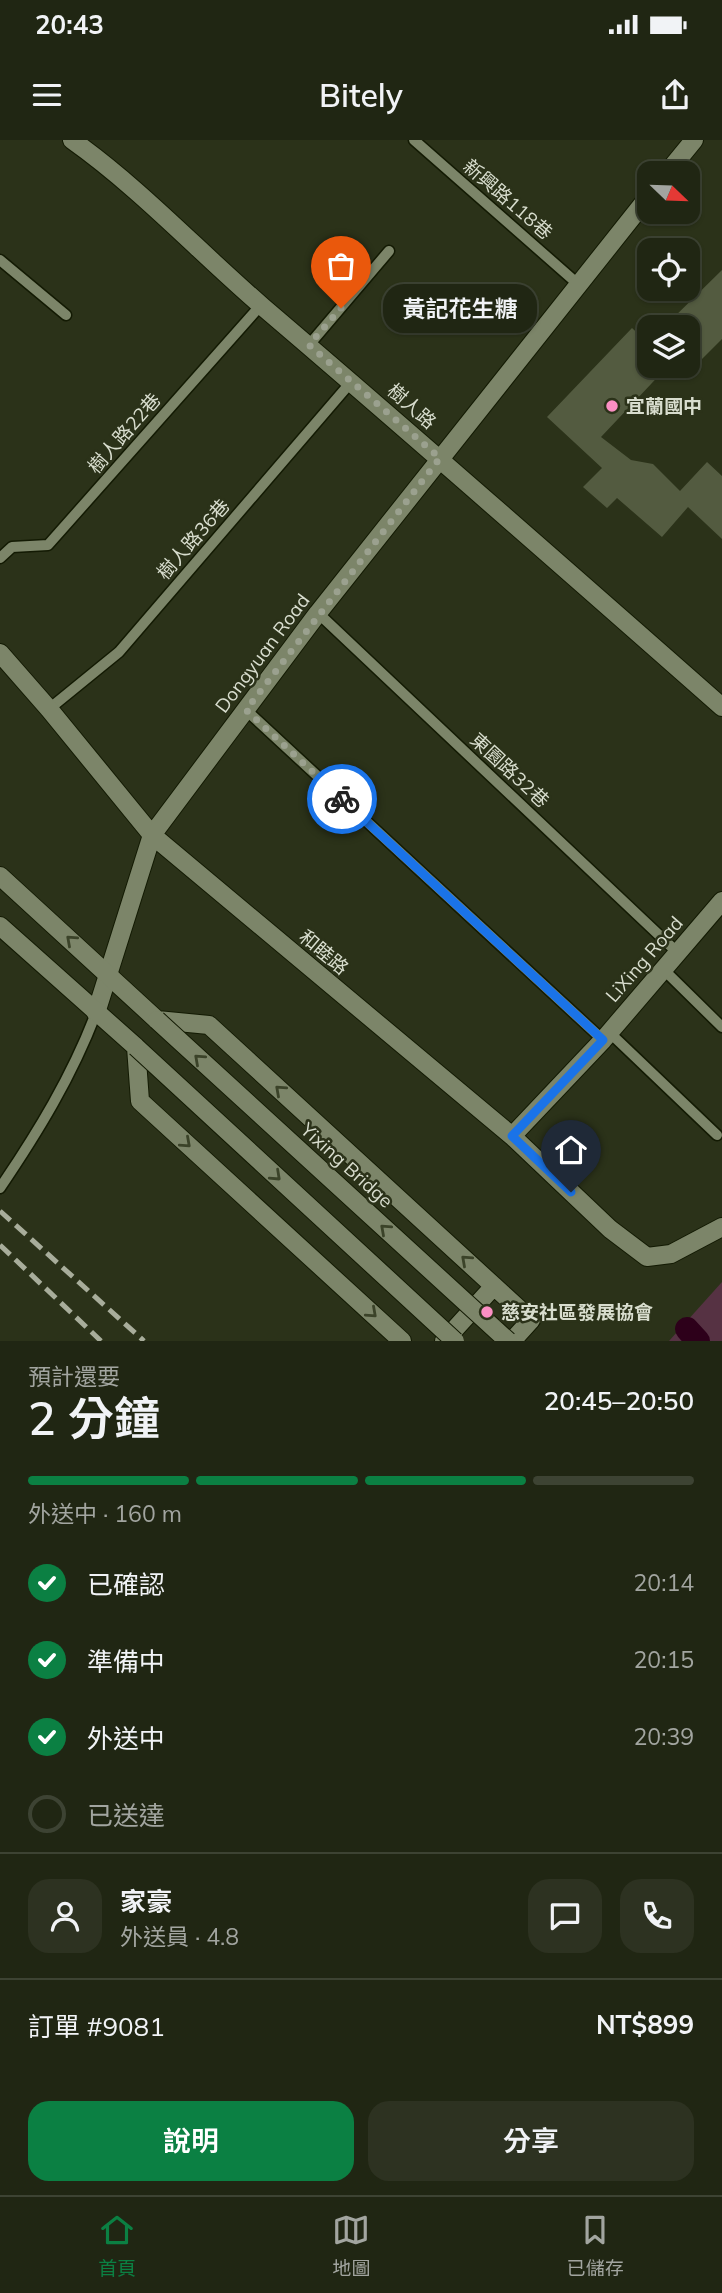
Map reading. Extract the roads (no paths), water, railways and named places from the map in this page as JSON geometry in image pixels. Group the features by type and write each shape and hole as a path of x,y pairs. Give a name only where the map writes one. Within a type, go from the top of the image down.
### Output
{"street":[{"name":"樹人路","path":"72,140 107,165 261,305 352,381 722,707"},
{"path":"677,161 694,140"},
{"name":"Dongyuan Road","path":"96,1013 152,835 318,613 637,211"},
{"name":"和睦路","path":"0,653 152,835 512,1136 610,1229 647,1257 671,1254 722,1227"},
{"name":"Yixing Bridge","path":"0,876 510,1341"},
{"name":"LiXing Road","path":"512,1136 606,1036 722,901"},
{"path":"0,926 456,1341"},
{"path":"157,1020 209,1025 531,1320 510,1341"},
{"path":"136,1047 140,1101 402,1341"},
{"path":"444,1341 494,1286"}],"lane":[{"name":"新興路118巷","path":"414,140 579,285"},
{"path":"309,345 388,251"},
{"path":"0,260 66,315"},
{"name":"樹人路22巷","path":"0,558 12,547 48,545 261,305"},
{"name":"樹人路36巷","path":"49,709 118,652 352,381"},
{"name":"東園路32巷","path":"318,613 678,953"},
{"path":"246,710 716,1135"},
{"path":"662,968 722,1027"},
{"name":"Dongyuan Road","path":"0,1188 33,1140 78,1058 96,1013"}],"waterway":[{"path":"687,1329 698,1341"}],"railway":[{"path":"0,1211 144,1341"},
{"path":"0,1245 101,1341"}],"place":[{"name":"黃記花生糖","path":"341,308"},
{"name":"宜蘭國中","path":"612,406"},
{"name":"慈安社區發展協會","path":"487,1312"}]}
